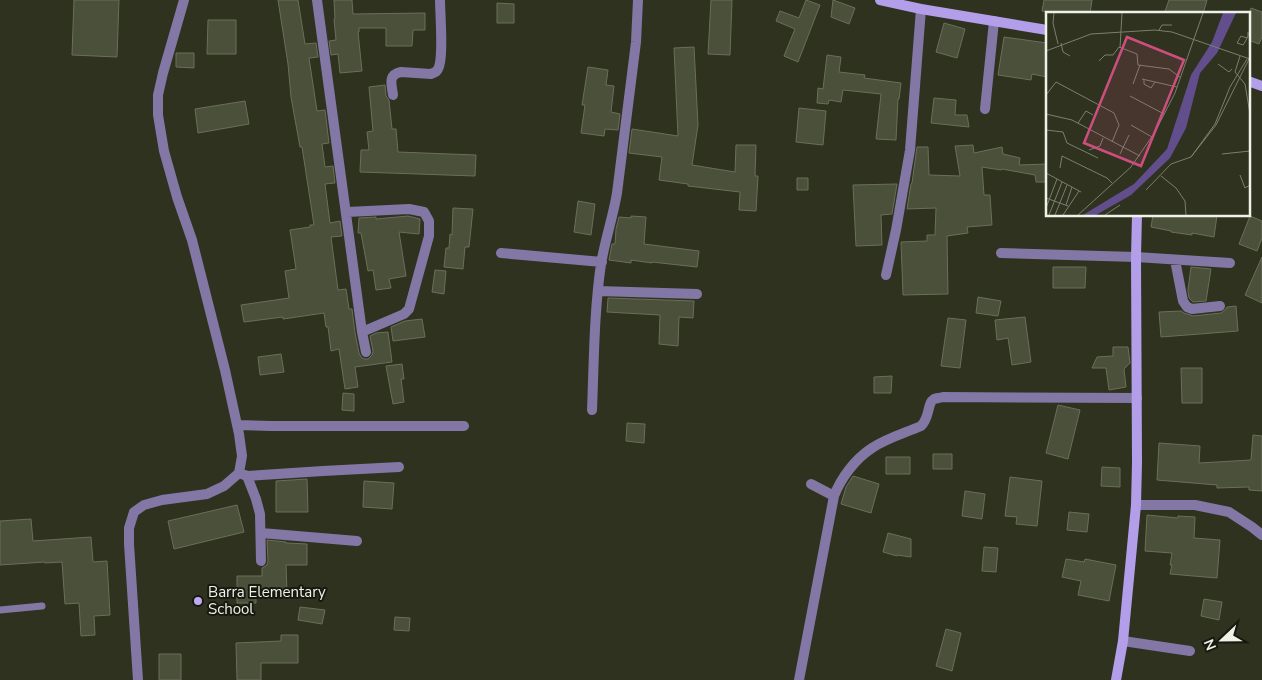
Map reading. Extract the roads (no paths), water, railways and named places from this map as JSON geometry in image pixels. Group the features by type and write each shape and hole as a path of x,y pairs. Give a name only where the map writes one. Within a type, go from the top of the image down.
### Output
{"street":[{"path":"184,0 158,95 158,115 164,151 192,240 225,370 237,425 243,475 256,499 260,514 261,561"},
{"path":"318,0 366,352"},
{"path":"393,95 391,79 396,73 431,74 439,68 441,53 440,0"},
{"path":"592,410 598,291 606,236 614,213 617,193 636,42 638,0"},
{"path":"880,0 921,9 1046,30"},
{"path":"886,275 910,150 921,9"},
{"path":"985,109 994,21"},
{"path":"1250,82 1262,86"},
{"path":"347,212 409,209 424,212 429,221 429,236 408,309 404,314 362,332"},
{"path":"1116,680 1123,641 1136,505 1137,216"},
{"path":"501,253 602,262"},
{"path":"1001,254 1230,263"},
{"path":"1175,260 1183,301 1187,306 1192,309 1220,306"},
{"path":"598,291 697,294"},
{"path":"799,680 834,496 842,479 857,460 871,448 921,426 926,422 930,403 943,398 1137,398"},
{"path":"237,425 464,426"},
{"path":"138,680 129,544 129,528 134,512 144,505 162,500 207,494 243,475 399,467"},
{"path":"811,484 834,496"},
{"path":"1136,505 1195,505 1229,512 1262,535"},
{"path":"260,533 357,541"},
{"path":"1123,641 1190,651"}],"lane":[{"path":"0,610 42,606"}],"place":[{"name":"Barra Elementary School","path":"198,601"}]}
